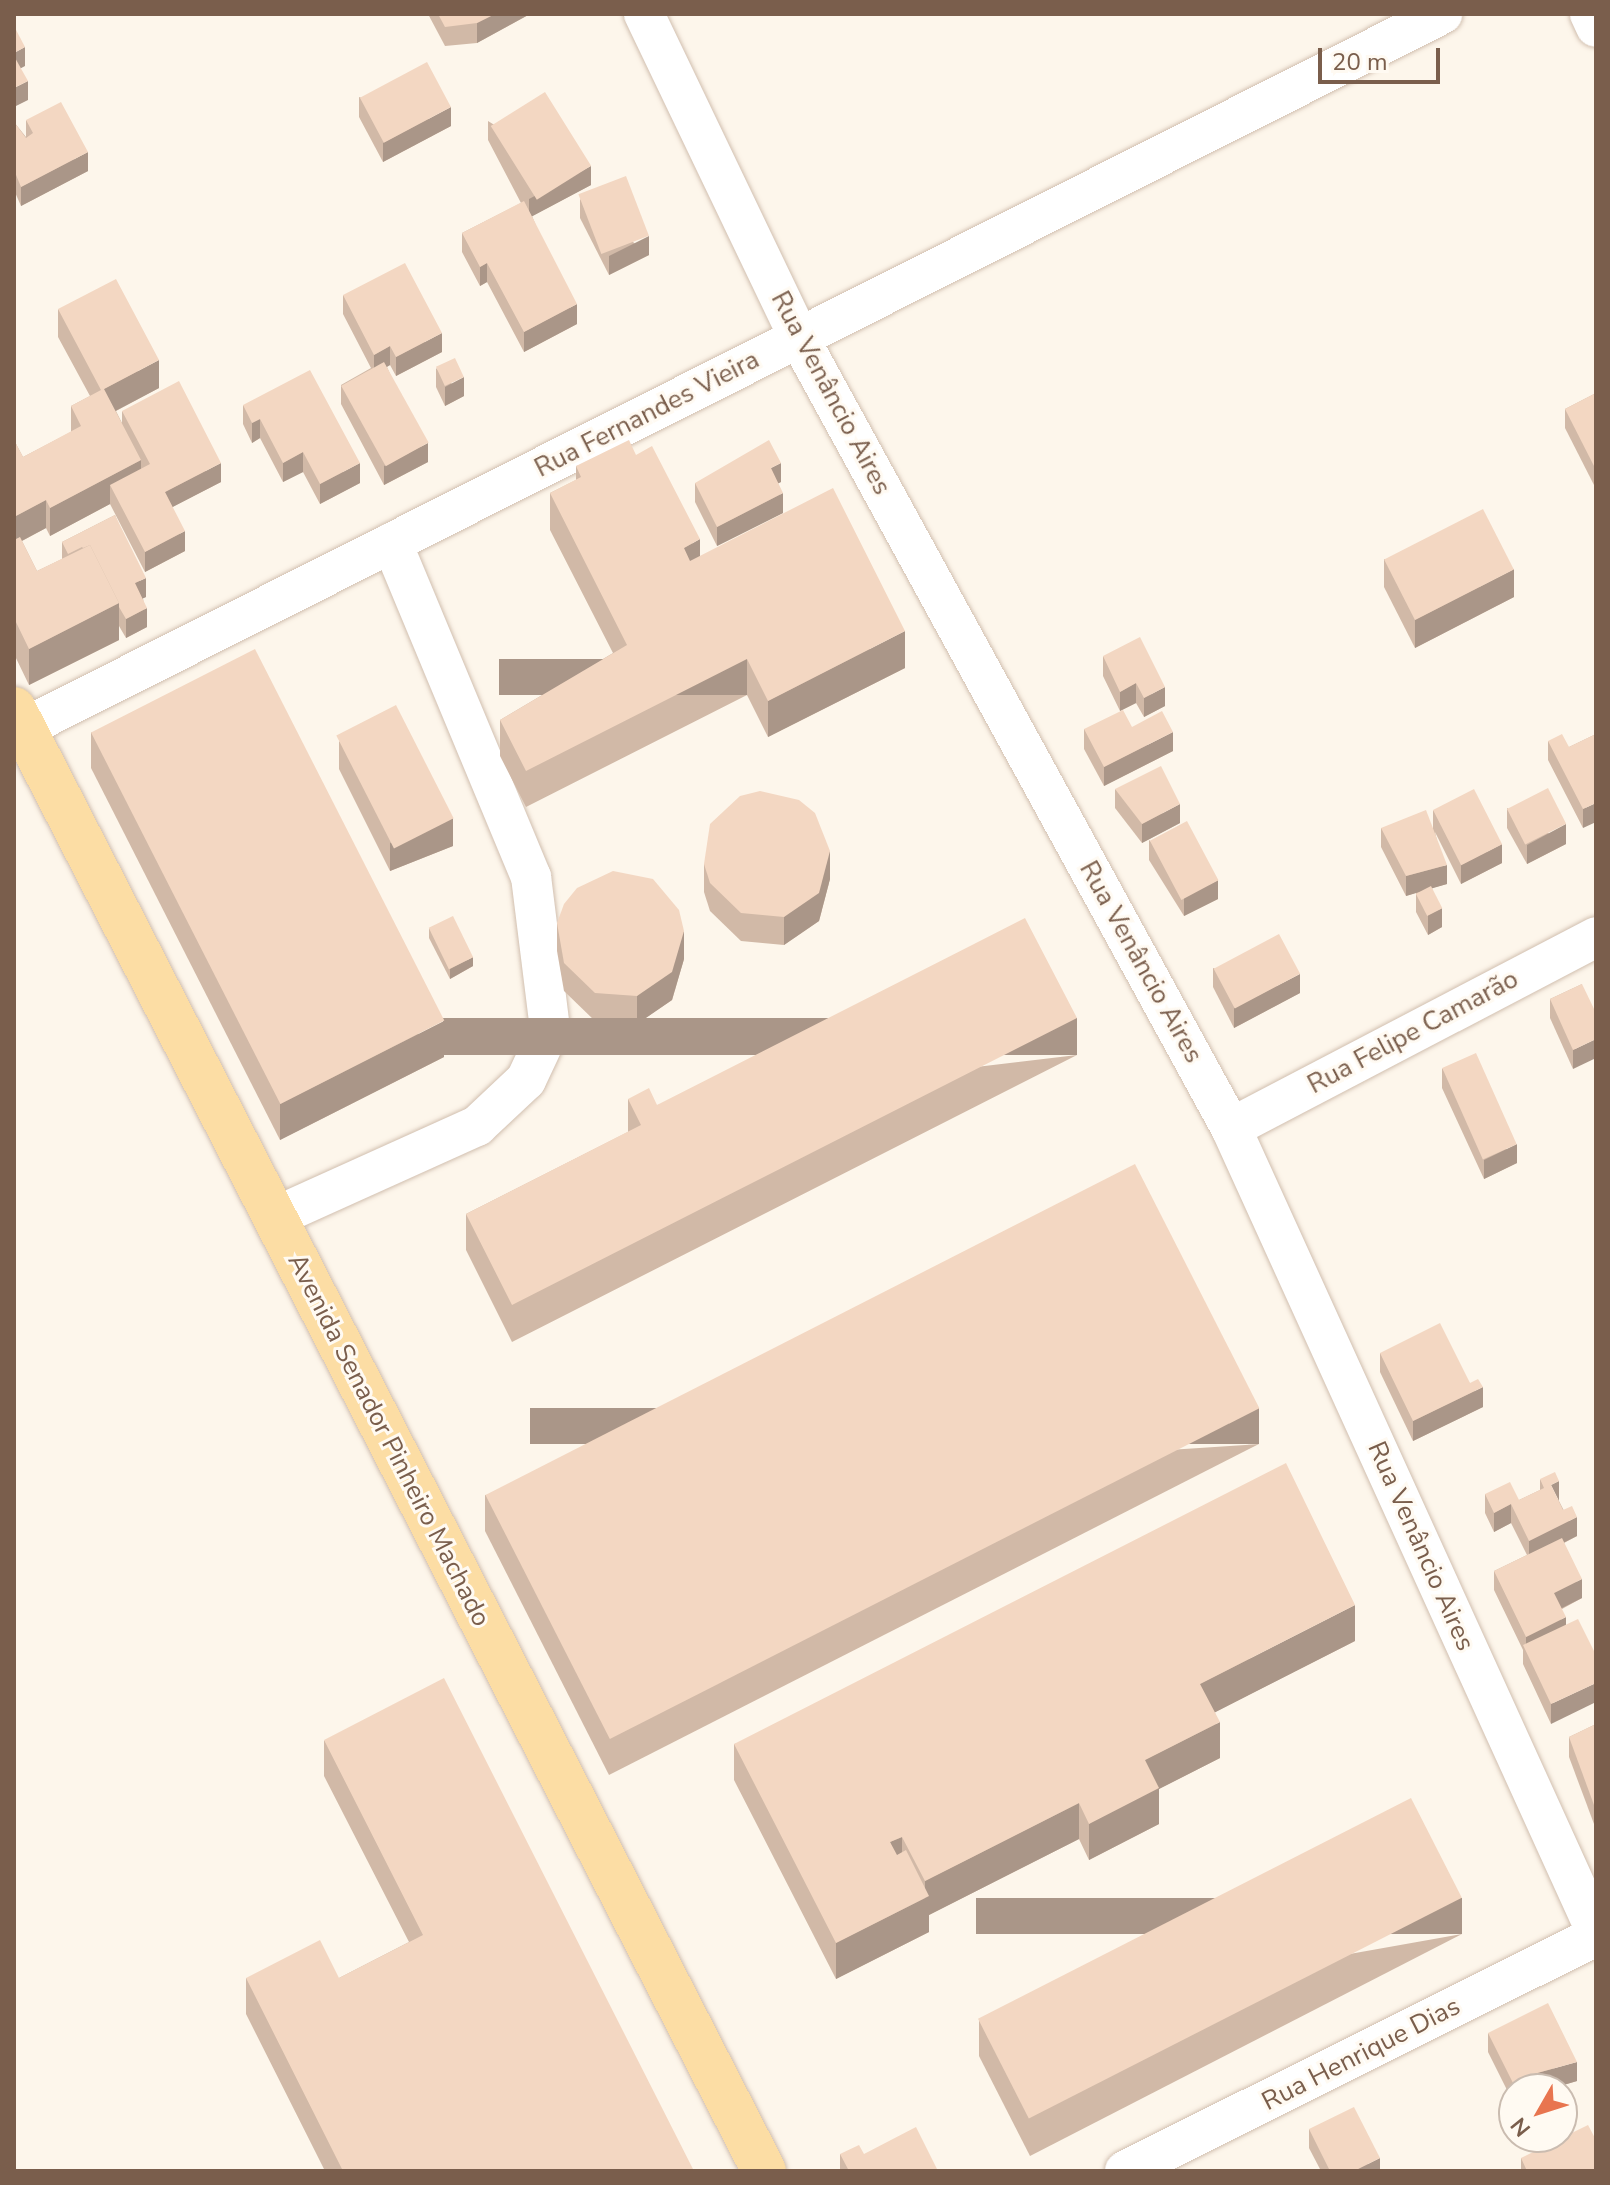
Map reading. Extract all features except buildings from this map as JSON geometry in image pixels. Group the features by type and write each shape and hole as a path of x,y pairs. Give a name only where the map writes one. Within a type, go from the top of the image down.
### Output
{"main road":[{"name":"Avenida Senador Pinheiro Machado","path":"19,718 764,2171"}],"street":[{"name":"Rua Venâncio Aires","path":"644,14 799,338 1231,1128 1596,1934"},
{"name":"Rua Fernandes Vieira","path":"19,718 392,543 1442,14"},
{"path":"1590,14 1596,27"},
{"path":"275,1217 477,1126 526,1080 550,1029 531,877 392,543"},
{"name":"Rua Felipe Camarão","path":"1231,1128 1596,937"},
{"name":"Rua Henrique Dias","path":"1125,2171 1596,1934"}]}
